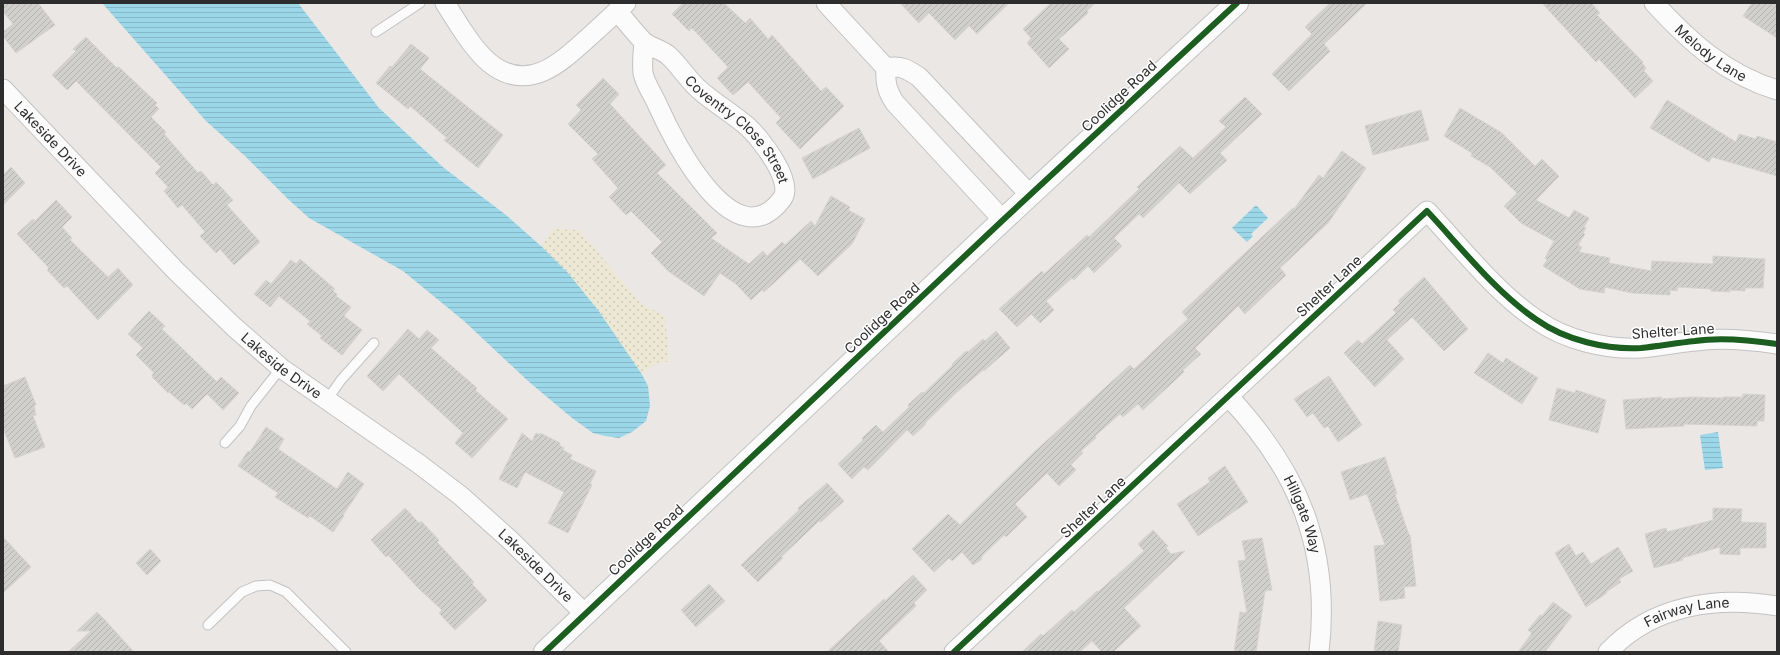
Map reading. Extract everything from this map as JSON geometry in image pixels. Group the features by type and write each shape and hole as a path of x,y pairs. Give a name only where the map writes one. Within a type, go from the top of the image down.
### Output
{"street":[{"path":"445,3 461,29 483,57 495,67 508,74 522,75 535,74 549,70 561,62 622,7"},
{"path":"826,3 886,68 885,80 887,91 895,103 1003,220"},
{"name":"Coolidge Road","path":"551,650 585,614 1003,220 1237,3"},
{"name":"Melody Lane","path":"1654,3 1706,54 1733,72 1777,90"},
{"name":"Coventry Close Street","path":"622,7 644,42 668,56 700,91 757,136 777,164 784,179 786,190 783,198 766,215 755,218 743,216 719,202 703,184 669,131 643,74 644,42"},
{"path":"886,68 898,66 907,68 919,77 1030,195"},
{"name":"Lakeside Drive","path":"3,89 176,271 234,327 281,368 419,464 461,496 510,540 585,614"},
{"name":"Shelter Lane","path":"954,652 1427,211 1516,304 1537,321 1563,334 1612,346 1639,348 1696,341 1730,339 1777,344"},
{"name":"Hillgate Way","path":"1229,396 1264,437 1280,460 1298,496 1312,533 1318,564 1321,596 1322,626 1319,652"},
{"name":"Fairway Lane","path":"1608,652 1631,632 1646,622 1662,615 1683,609 1705,604 1731,601 1777,606"}],"lane":[{"path":"376,32 420,3"},
{"path":"327,400 341,380 374,343"},
{"path":"225,443 240,426 251,406 281,368"},
{"path":"208,625 242,592 256,586 270,585 286,592 346,652"}],"sand":[{"path":"552,229 579,230 640,303 665,316 669,362 661,361 641,373 568,273 542,247"}],"water":[{"path":"102,3 298,3 379,108 444,168 506,215 542,247 568,273 598,310 641,373 648,386 650,406 646,421 632,432 619,438 593,433 572,418 528,381 464,321 403,271 309,218 246,157 206,121"},
{"path":"1256,205 1268,218 1251,234 1253,236 1247,242 1232,228"},
{"path":"1718,432 1723,468 1705,470 1700,435"}],"building":[{"path":"3,3 38,3 55,25 16,53 3,36 3,32 13,24 3,11"},
{"path":"683,3 724,3 745,23 750,18 768,39 772,35 821,91 826,87 844,106 800,149 776,123 781,118 748,82 733,95 717,78 728,67 692,28 689,31 672,14"},
{"path":"900,3 1009,3 977,34 969,26 955,40 929,13 919,23"},
{"path":"1051,3 1095,3 1087,11 1088,13 1059,39 1069,49 1049,68 1027,43 1031,38 1023,29"},
{"path":"1330,3 1367,3 1324,44 1330,51 1289,91 1272,74 1312,34 1305,27"},
{"path":"1542,3 1591,3 1600,13 1597,15 1643,62 1642,63 1646,68 1644,71 1653,81 1635,98 1599,59 1596,62"},
{"path":"1752,3 1777,3 1777,38 1743,16"},
{"path":"86,37 117,68 119,67 157,103 155,105 159,109 151,117 166,132 164,134 198,173 201,171 213,185 216,182 233,200 227,205 260,242 234,265 220,249 216,253 200,236 205,232 182,205 178,208 164,191 168,187 155,173 161,167 76,81 67,90 52,75 76,51 73,49"},
{"path":"411,44 429,58 420,69 503,135 478,168 444,140 447,138 410,106 408,109 376,83 390,66 392,67"},
{"path":"603,78 619,94 610,104 666,165 657,173 717,233 711,238 749,264 763,251 767,256 782,242 785,245 811,221 815,226 831,196 850,207 848,210 865,219 852,244 818,276 800,259 764,292 762,290 751,300 736,284 720,273 704,296 668,271 651,253 662,242 631,211 626,215 609,197 618,188 592,159 598,154 568,124 581,110 576,105"},
{"path":"1245,97 1262,114 1220,153 1227,160 1190,194 1179,183 1143,218 1139,214 1114,238 1122,246 1094,273 1088,266 1074,280 1072,278 1046,301 1054,310 1040,323 1031,314 1017,327 999,309 1042,271 1044,274 1087,235 1089,237 1139,189 1137,187 1180,146 1193,158 1226,127 1219,121"},
{"path":"1667,100 1736,142 1739,134 1756,139 1757,136 1777,142 1777,176 1712,157 1709,162 1650,128"},
{"path":"1460,108 1502,133 1535,166 1542,159 1559,176 1536,200 1569,218 1574,210 1589,218 1584,227 1586,228 1583,233 1585,234 1578,245 1582,247 1579,252 1610,258 1609,263 1651,271 1652,261 1713,264 1713,256 1765,259 1763,288 1745,288 1745,291 1730,290 1730,292 1678,287 1677,291 1670,290 1670,295 1632,293 1605,287 1604,293 1580,289 1543,266 1547,260 1545,258 1554,241 1521,223 1504,206 1517,193 1490,167 1471,156 1472,153 1444,136"},
{"path":"1421,110 1429,140 1373,155 1365,126"},
{"path":"859,128 870,148 813,179 802,158"},
{"path":"1342,151 1366,168 1328,223 1280,268 1286,275 1245,314 1238,306 1195,348 1201,354 1143,410 1138,404 1123,417 1120,414 1095,436 1096,438 1081,451 1083,453 1071,465 1076,470 1059,486 1047,473 1015,504 1027,517 1006,537 1004,535 982,556 981,560 973,565 962,552 952,561 949,558 934,572 912,549 948,514 960,525 1032,454 1130,365 1134,369 1188,319 1182,312 1293,208 1294,209 1319,175 1323,178"},
{"path":"11,167 25,183 3,205 3,175"},
{"path":"56,200 72,217 62,227 72,238 70,240 108,277 118,268 133,285 98,320 67,286 64,288 47,270 49,268 17,234 33,219 35,221"},
{"path":"300,259 335,289 333,291 337,294 336,296 351,307 344,316 362,330 342,355 320,338 322,336 307,324 310,321 279,296 270,307 254,294 266,280 271,284 291,260 296,264"},
{"path":"1424,277 1468,329 1444,351 1412,317 1387,340 1404,359 1375,387 1344,353 1358,340 1362,344 1396,313 1393,310 1400,303 1398,301"},
{"path":"149,311 165,326 162,329 217,382 221,377 239,393 223,410 207,394 192,409 186,403 184,405 169,392 168,393 153,378 152,375 154,373 136,355 143,348 128,334"},
{"path":"408,329 419,339 427,330 439,340 431,348 477,388 475,390 508,419 472,458 455,443 463,433 399,374 383,391 367,376"},
{"path":"996,331 1010,348 957,392 913,436 907,430 868,470 864,467 852,479 838,464 876,425 883,432 909,407 908,405 922,392 924,393 966,351 968,352 983,339 985,341"},
{"path":"1488,353 1503,363 1506,358 1538,378 1522,404 1474,373"},
{"path":"1329,376 1362,425 1338,442 1328,426 1324,428 1313,413 1307,417 1294,399"},
{"path":"25,377 36,405 34,406 36,415 33,416 45,447 15,458 3,428 3,386"},
{"path":"1557,388 1575,393 1576,390 1606,400 1598,433 1549,420"},
{"path":"1743,394 1765,395 1764,421 1757,421 1757,426 1684,424 1684,426 1626,429 1623,400 1661,397 1661,399 1691,397 1743,397"},
{"path":"266,427 284,439 278,449 337,489 348,472 364,484 333,532 310,516 308,518 275,497 278,493 238,466 248,451 250,452"},
{"path":"522,433 532,441 536,433 539,435 540,433 560,443 559,445 564,448 563,450 572,455 570,459 596,471 590,484 592,485 568,533 548,523 564,492 525,472 517,488 499,479"},
{"path":"1385,457 1397,494 1395,494 1410,535 1416,586 1404,587 1405,598 1380,601 1374,546 1385,545 1367,494 1350,500 1341,472"},
{"path":"1225,466 1248,502 1198,536 1177,504 1210,482 1208,478"},
{"path":"827,483 844,501 821,522 819,521 781,557 783,558 758,582 741,565 799,510 798,508"},
{"path":"405,508 419,523 421,521 439,540 437,542 474,582 472,584 487,600 455,630 439,613 442,610 418,588 388,555 386,557 371,540"},
{"path":"1713,508 1742,509 1741,522 1766,523 1766,548 1740,548 1740,555 1720,554 1720,547 1654,568 1645,534 1666,528 1667,532 1713,520"},
{"path":"1153,530 1168,546 1166,548 1171,554 1185,551 1124,608 1141,626 1113,652 1102,652 1092,641 1080,652 1022,652 1041,634 1043,636 1072,610 1074,612 1144,551 1138,544"},
{"path":"3,537 31,567 3,593"},
{"path":"1262,538 1272,590 1265,591 1256,652 1234,652 1240,612 1247,613 1238,561 1246,560 1242,541"},
{"path":"1569,544 1576,556 1583,552 1591,564 1618,547 1633,571 1619,579 1621,582 1586,607 1555,553"},
{"path":"150,549 161,561 147,575 136,563"},
{"path":"913,575 927,590 914,603 916,606 879,641 889,652 827,652 884,599 885,601"},
{"path":"709,584 725,601 696,627 681,610"},
{"path":"1553,602 1572,616 1545,652 1518,652 1532,633 1528,630"},
{"path":"97,612 134,652 68,652 91,631 77,631"},
{"path":"1378,621 1402,625 1398,652 1374,652"}],"cycle path":[{"path":"545,652 1003,220 1237,3"},
{"path":"954,652 1427,211 1493,283 1507,296 1537,320 1548,327 1573,338 1601,345 1628,348 1641,348 1715,339 1746,340 1777,344"}]}
